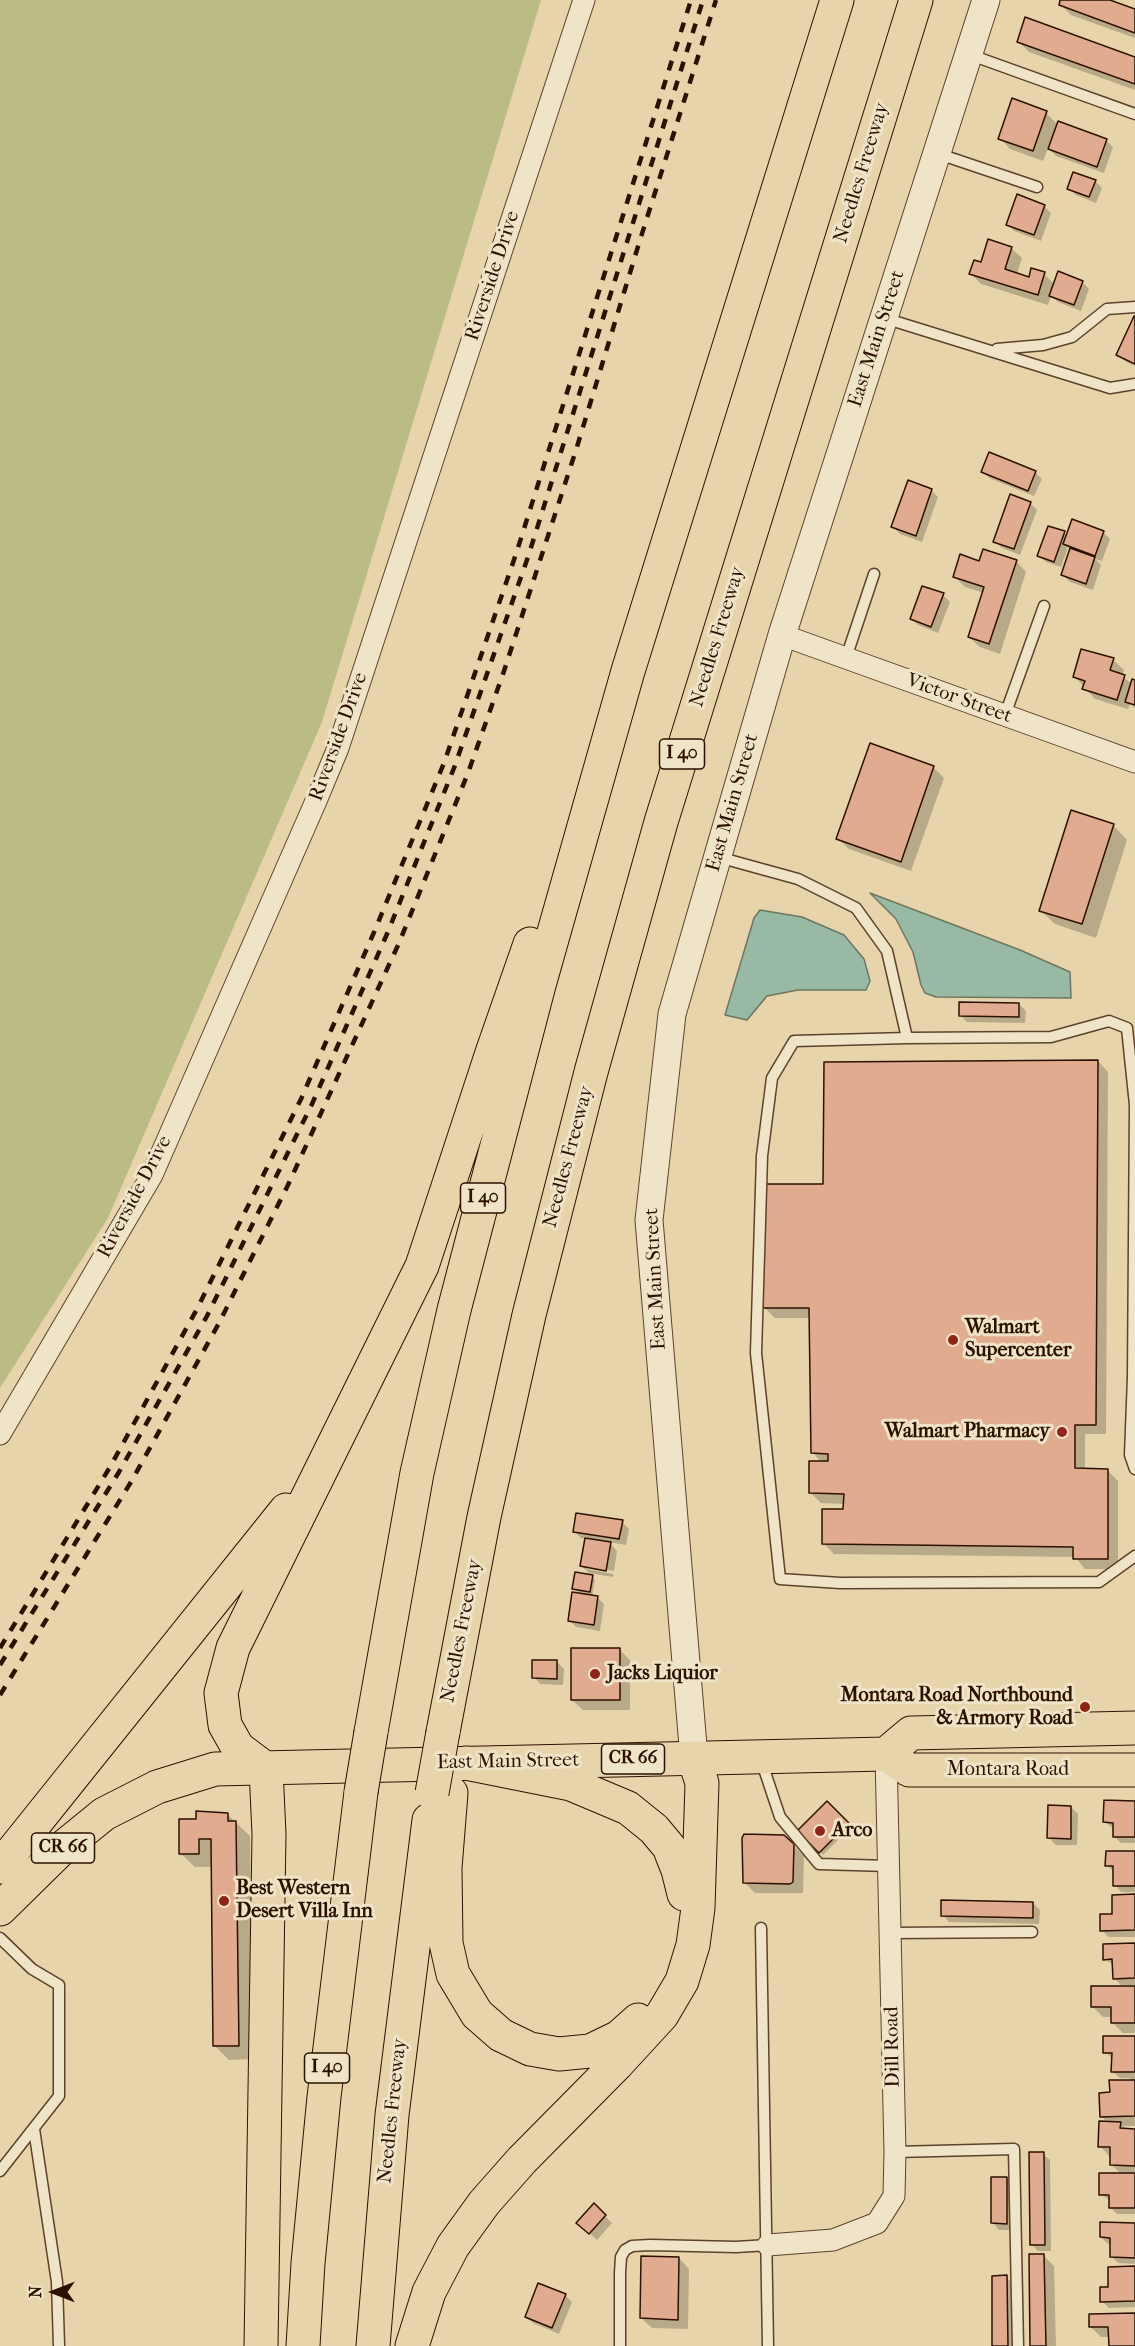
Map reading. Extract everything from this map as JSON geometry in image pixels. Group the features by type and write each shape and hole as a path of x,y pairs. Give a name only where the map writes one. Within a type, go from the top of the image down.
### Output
{"main road":[{"name":"I 40","path":"303,2346 308,2263 324,2097 370,1732 417,1473 454,1310 539,985 628,671 837,0"},
{"name":"Needles Freeway","path":"373,2346 392,2115 417,1901 442,1793 484,1517 529,1315 629,934 733,586 916,0"},
{"path":"261,2346 269,1834 266,1769 238,1748 225,1725 221,1694 233,1648 422,1266 492,1053 628,671"},
{"path":"0,1867 326,1459"},
{"name":"Montara Road","path":"1135,1728 911,1733 886,1754 909,1770 1135,1770"},
{"path":"694,1758 886,1754"},
{"path":"442,1793 446,1943 453,1974 477,2014 501,2035 530,2049 559,2054 590,2051 619,2037 640,2018 660,1990 674,1959 684,1894 686,1786 694,1758"},
{"path":"412,2346 429,2292 453,2246 484,2203 522,2160 662,2015 682,1981 693,1945 698,1908 702,1783 694,1758"},
{"name":"East Main Street","path":"0,1909 61,1849 104,1815 157,1787 215,1769 694,1758"},
{"path":"466,1763 571,1784 628,1808 654,1829 669,1847 684,1894"}],"street":[{"name":"Riverside Drive","path":"0,1434 152,1175 320,791 341,738 584,0"},
{"name":"East Main Street","path":"694,1758 649,1220 672,1014 782,635 986,0"},
{"name":"Victor Street","path":"782,635 1135,762"},
{"name":"Dill Road","path":"768,2245 833,2240 877,2223 894,2196 886,1754"}],"lane":[{"path":"968,54 1135,114"},
{"path":"936,153 1037,187"},
{"path":"990,350 1042,345 1072,337 1107,309 1135,307"},
{"path":"884,318 1110,388 1135,384"},
{"path":"846,658 874,574"},
{"path":"1005,715 1044,606"},
{"path":"718,857 798,879 856,908 887,951 907,1038"},
{"path":"1135,1469 1130,1455 1133,1377 1135,1105 1127,1029 1109,1021 1051,1037 794,1041 772,1078 762,1156 756,1353 780,1579 840,1583 1099,1582 1135,1556"},
{"path":"759,1756 780,1817 819,1864 889,1866"},
{"path":"761,1928 768,2346"},
{"path":"890,1933 1032,1932"},
{"path":"0,1938 32,1969 59,1985 59,2096 0,2172"},
{"path":"34,2129 57,2282 59,2346"},
{"path":"895,2152 1014,2149 1018,2346"},
{"path":"620,2346 620,2273 621,2257 625,2250 632,2246 650,2245 736,2247 768,2245"}],"shaded area":[{"path":"0,0 541,0 322,722 108,1218 0,1388"},
{"path":"870,893 1020,950 1070,972 1071,998 936,997 925,993 913,952 896,919"},
{"path":"760,910 802,917 844,935 864,959 870,981 866,990 798,990 767,996 747,1020 725,1015 754,918"}],"building":[{"path":"1060,0 1110,0 1135,9 1135,33 1059,5"},
{"path":"1025,17 1135,57 1135,84 1017,42"},
{"path":"1012,98 1047,111 1033,151 998,139"},
{"path":"1058,121 1107,139 1097,167 1048,149"},
{"path":"1073,172 1096,180 1089,197 1067,189"},
{"path":"1017,194 1045,205 1034,235 1006,225"},
{"path":"988,239 1012,247 1005,269 1029,277 1031,268 1045,272 1038,295 969,274 974,260 981,262"},
{"path":"1058,271 1083,281 1074,305 1049,296"},
{"path":"1135,316 1135,364 1116,355"},
{"path":"989,452 1036,471 1028,491 981,472"},
{"path":"908,480 932,489 916,536 891,527"},
{"path":"1010,494 1031,502 1014,549 993,542"},
{"path":"1072,519 1104,531 1095,556 1063,544"},
{"path":"1048,526 1065,531 1054,562 1037,556"},
{"path":"1070,548 1095,557 1086,584 1061,575"},
{"path":"983,549 1017,560 989,644 968,637 984,587 953,577 960,554 979,561"},
{"path":"922,586 944,593 931,627 910,619"},
{"path":"1081,649 1114,658 1110,670 1125,675 1117,700 1082,689 1085,681 1073,677"},
{"path":"1132,679 1135,680 1135,705 1125,702"},
{"path":"870,743 934,766 901,862 836,839"},
{"path":"1071,810 1114,824 1082,924 1039,911"},
{"path":"959,1002 1019,1003 1019,1017 959,1016"},
{"name":"Walmart Supercenter","path":"1098,1060 1096,1425 1075,1425 1075,1468 1108,1469 1108,1559 1073,1559 1073,1547 822,1544 822,1509 843,1509 844,1494 809,1493 809,1461 828,1461 828,1454 811,1453 809,1308 763,1308 762,1184 823,1184 824,1062"},
{"path":"576,1513 623,1520 619,1539 573,1532"},
{"path":"585,1538 611,1542 606,1571 580,1566"},
{"path":"575,1572 593,1575 590,1592 572,1589"},
{"path":"572,1592 598,1596 594,1625 568,1621"},
{"name":"Jacks Liquior","path":"571,1648 620,1648 620,1700 571,1700"},
{"path":"532,1660 557,1660 557,1679 532,1678"},
{"path":"1104,1800 1135,1801 1135,1837 1113,1837 1113,1823 1103,1822"},
{"path":"827,1801 849,1823 819,1853 797,1831"},
{"path":"1048,1805 1071,1806 1071,1839 1047,1838"},
{"name":"Best Western Desert Villa Inn","path":"196,1811 228,1813 228,1821 236,1821 239,2046 213,2046 211,1839 199,1839 199,1854 179,1854 179,1819 196,1819"},
{"path":"744,1834 784,1835 794,1844 793,1882 790,1884 743,1883 742,1838"},
{"path":"1106,1851 1135,1851 1135,1886 1113,1886 1113,1866 1105,1866"},
{"path":"1135,1894 1135,1930 1100,1931 1100,1914 1112,1914 1112,1895"},
{"path":"941,1900 1033,1902 1033,1918 941,1916"},
{"path":"1135,1943 1135,1978 1113,1979 1112,1959 1103,1960 1103,1944"},
{"path":"1091,1986 1135,1986 1135,2023 1111,2023 1111,2007 1091,2007"},
{"path":"1103,2036 1135,2036 1135,2072 1111,2072 1112,2053 1103,2053"},
{"path":"1109,2080 1135,2080 1135,2116 1100,2117 1099,2093 1110,2092"},
{"path":"1099,2121 1121,2122 1120,2128 1135,2129 1135,2166 1110,2165 1110,2147 1098,2147"},
{"path":"1029,2152 1044,2152 1045,2245 1030,2245"},
{"path":"1099,2173 1135,2173 1135,2208 1109,2208 1109,2195 1099,2195"},
{"path":"991,2177 1007,2177 1007,2224 991,2223"},
{"path":"594,2203 606,2215 589,2234 576,2223"},
{"path":"1100,2222 1135,2223 1135,2258 1110,2257 1110,2238 1100,2237"},
{"path":"1029,2254 1044,2254 1046,2346 1030,2346"},
{"path":"641,2256 679,2257 678,2320 640,2318"},
{"path":"1135,2266 1135,2301 1100,2302 1100,2287 1108,2287 1108,2267"},
{"path":"1007,2275 1008,2346 992,2346 992,2276"},
{"path":"538,2283 566,2294 552,2328 525,2317"},
{"path":"1135,2313 1135,2346 1109,2346 1108,2327 1089,2327 1089,2314"}],"railway":[{"path":"0,1648 110,1467 197,1309 301,1099 375,930 444,763 516,554 691,0"},
{"path":"0,1665 119,1472 207,1316 312,1104 387,934 454,768 528,557 703,0"},
{"path":"0,1695 131,1482 219,1323 288,1185 399,943 468,773 504,671 576,450 716,0"}],"place":[{"name":"Walmart Supercenter","path":"953,1340"},
{"name":"Walmart Pharmacy","path":"1062,1432"},
{"name":"Jacks Liquior","path":"595,1674"},
{"name":"Montara Road Northbound & Armory Road","path":"1085,1707"},
{"name":"Arco","path":"820,1831"},
{"name":"Best Western Desert Villa Inn","path":"224,1901"}]}
